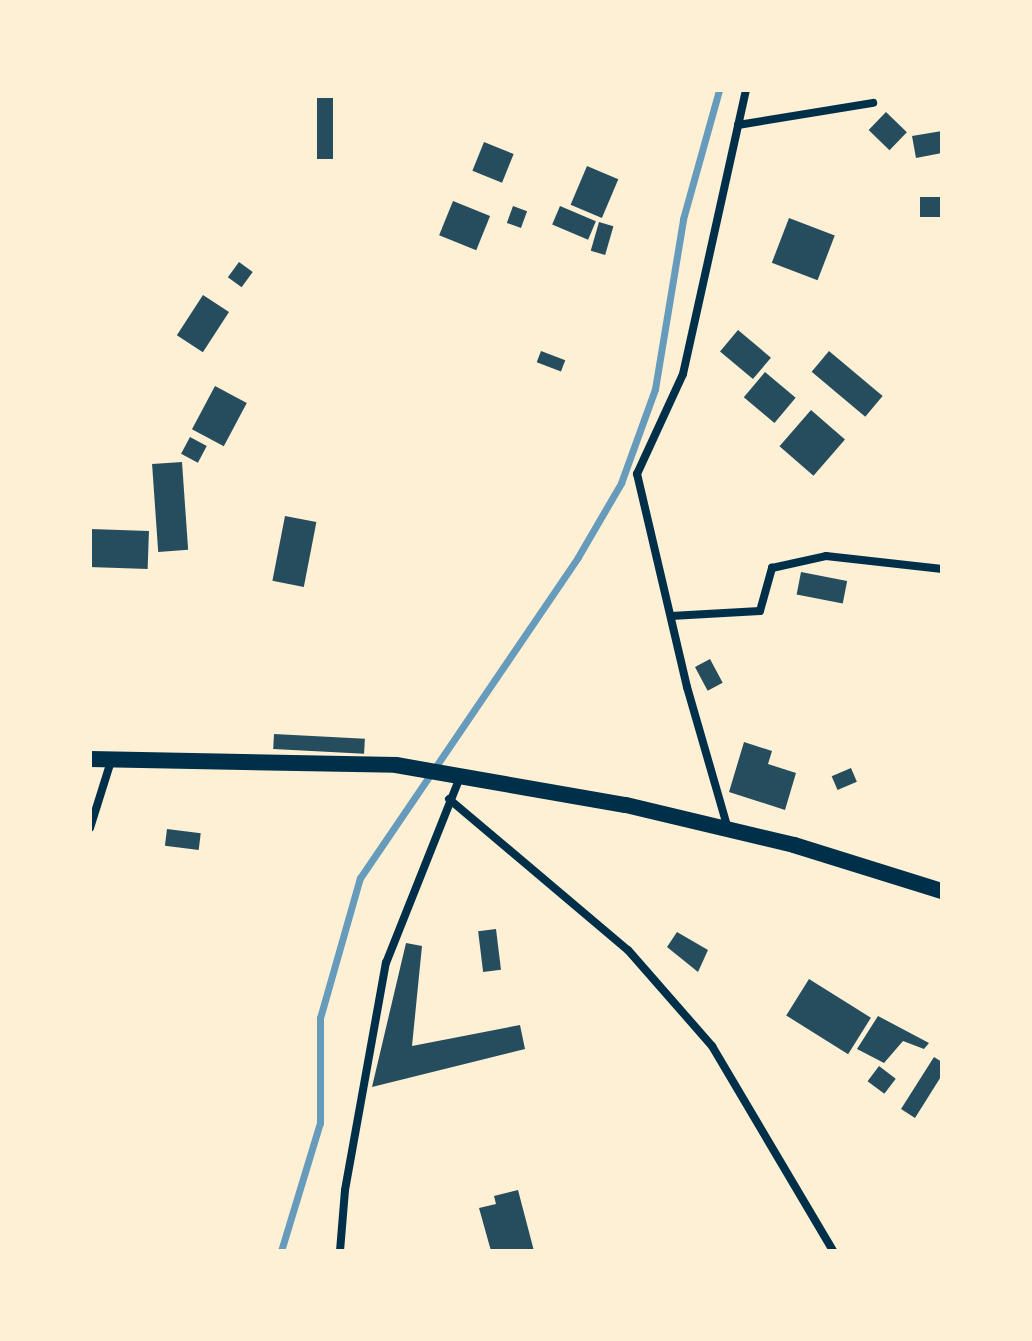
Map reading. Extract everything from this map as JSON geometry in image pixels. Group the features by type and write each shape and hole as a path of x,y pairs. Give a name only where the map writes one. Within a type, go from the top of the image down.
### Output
{"main road":[{"path":"90,759 396,765 626,805 728,829 942,891"}],"street":[{"path":"728,829 637,474 683,374 746,90"},
{"path":"738,125 873,103"},
{"path":"671,616 760,611 772,568 826,556 942,569"},
{"path":"90,828 111,761"},
{"path":"340,1251 345,1190 386,963 455,776"},
{"path":"449,799 628,950 712,1046 833,1251"}],"building":[{"path":"317,98 333,98 333,159 317,159"},
{"path":"886,112 907,132 889,150 869,130"},
{"path":"942,131 942,153 916,158 912,136"},
{"path":"484,142 514,154 502,183 472,171"},
{"path":"587,166 618,179 602,218 571,205"},
{"path":"920,197 942,197 942,217 920,217"},
{"path":"453,201 490,216 476,250 439,235"},
{"path":"513,206 527,211 521,228 507,223"},
{"path":"560,206 596,221 588,240 552,224"},
{"path":"789,218 835,236 818,280 772,263"},
{"path":"599,222 613,226 605,255 591,251"},
{"path":"239,262 253,272 242,287 228,277"},
{"path":"203,295 229,312 203,352 177,335"},
{"path":"738,330 771,358 753,379 720,351"},
{"path":"541,351 565,360 561,372 537,362"},
{"path":"829,351 883,396 865,417 812,372"},
{"path":"765,372 796,398 774,423 744,397"},
{"path":"215,386 247,403 224,446 192,429"},
{"path":"811,410 845,440 813,476 780,446"},
{"path":"190,437 207,446 198,463 181,454"},
{"path":"182,462 188,550 158,552 152,464"},
{"path":"285,516 316,522 304,587 272,581"},
{"path":"90,529 149,531 148,569 90,567"},
{"path":"801,572 847,581 843,604 797,595"},
{"path":"710,659 723,683 708,691 695,667"},
{"path":"274,734 365,739 364,754 273,749"},
{"path":"744,742 772,751 768,764 796,773 785,810 729,792"},
{"path":"851,768 857,782 838,790 832,776"},
{"path":"167,829 201,833 199,850 165,846"},
{"path":"496,929 501,970 483,972 478,931"},
{"path":"677,932 708,950 698,972 667,947"},
{"path":"406,943 422,946 412,1046 520,1025 525,1049 372,1087"},
{"path":"809,979 871,1018 848,1054 786,1015"},
{"path":"878,1016 929,1043 924,1049 903,1041 884,1063 857,1049"},
{"path":"934,1057 942,1062 942,1075 915,1118 901,1109"},
{"path":"879,1066 896,1079 884,1094 868,1081"},
{"path":"518,1190 534,1251 491,1251 479,1208 496,1204 494,1196"}],"waterway":[{"path":"281,1251 320,1123 320,1018 360,878 578,557 621,483 655,389 683,219 719,90"}]}
